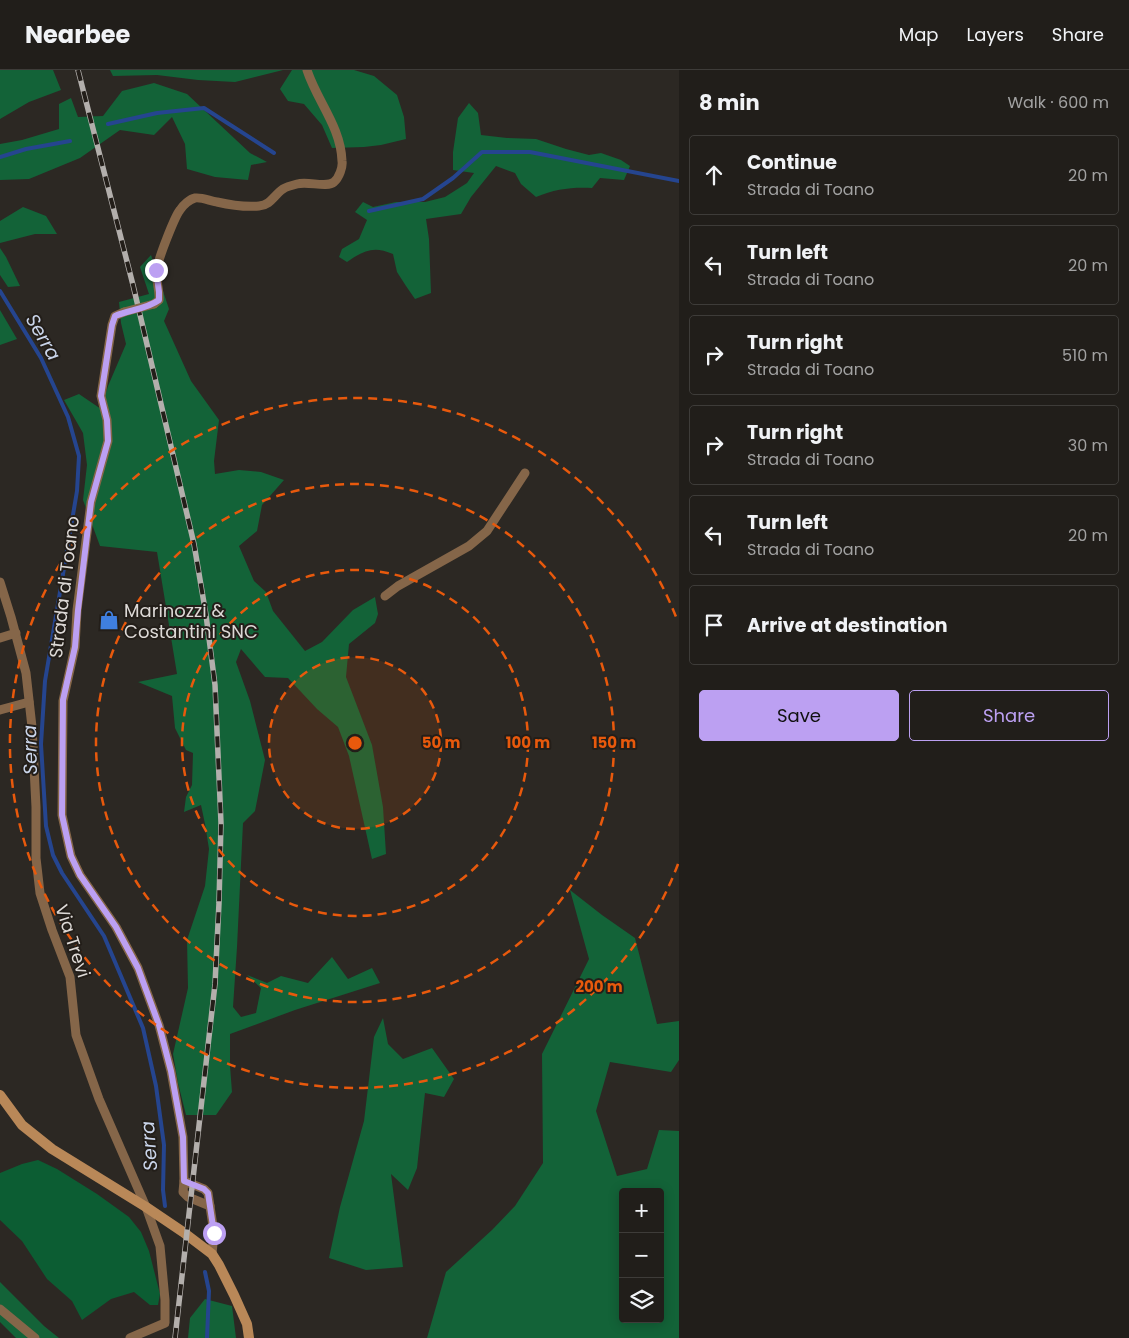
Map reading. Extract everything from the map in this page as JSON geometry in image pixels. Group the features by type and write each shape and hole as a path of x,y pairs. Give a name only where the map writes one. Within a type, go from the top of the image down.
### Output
{"street":[{"name":"Strada di Toano","path":"210,1206 188,1197 183,1192 183,1137 171,1071 159,1025 138,968 116,927 80,875 71,856 62,815 63,700 75,647 91,502 108,441 107,420 101,396 115,316 154,304 159,300 156,270 159,260 179,211 194,198 264,206 284,189 298,184 328,185 335,181 343,164 341,148 334,125 312,86 307,70"},
{"path":"385,596 398,586 469,546 487,531 524,473"},
{"name":"Via Trevi","path":"0,582 26,672 32,727 36,807 36,858 40,893 70,977 76,1035 99,1099 146,1207 160,1246 165,1323 130,1338"},
{"path":"0,638 16,633"},
{"path":"0,710 29,702"},
{"path":"0,1095 22,1125 52,1149 169,1222 212,1254 219,1264 247,1324 249,1338"},
{"path":"184,1181 204,1189 208,1193 214,1233 212,1254"},
{"path":"0,1309 35,1338"}],"green space":[{"path":"0,70 53,70 61,90 29,102 0,119"},
{"path":"110,70 283,70 235,82 157,75 113,76"},
{"path":"292,70 354,70 374,76 397,95 404,117 406,139 381,145 332,148 322,125 304,104 288,101 280,89"},
{"path":"154,83 187,94 250,153 267,162 251,165 248,180 215,177 187,169 185,144 172,117 154,135 120,130 80,158 29,179 0,180 0,144 22,140 59,129 59,104 71,98 78,117 103,116 122,91"},
{"path":"469,103 478,113 481,135 536,139 589,155 601,153 621,160 630,166 624,180 600,178 592,188 564,189 536,197 521,184 515,173 496,166 471,197 461,214 426,219 429,239 431,293 415,299 397,272 393,254 380,250 368,250 347,262 339,257 342,249 359,239 367,220 355,212 363,202 373,207 396,202 425,202 445,197 467,183 474,173 453,170 453,152 458,118"},
{"path":"23,207 46,216 57,234 35,234 0,243 0,221"},
{"path":"0,248 20,286 8,287 0,275"},
{"path":"151,255 169,309 164,321 191,381 219,420 214,461 215,474 239,470 261,472 284,480 262,505 257,531 239,546 254,581 266,592 273,611 305,651 322,642 353,610 375,597 378,614 375,623 349,644 346,677 372,745 383,807 386,854 372,859 349,756 338,727 317,709 288,678 265,677 241,649 236,662 250,701 265,760 255,811 243,823 233,1007 241,1017 256,1013 261,988 247,975 267,983 281,976 308,983 332,957 348,979 372,968 380,983 295,1010 230,1034 232,1092 216,1115 186,1115 173,1054 188,988 187,940 205,886 209,849 201,805 184,812 186,797 192,785 193,753 186,750 175,728 172,696 138,682 177,674 157,552 100,546 83,500 87,465 83,433 64,400 79,394 101,409 108,386 126,344 119,302 149,294 140,267"},
{"path":"0,310 17,339 0,345"},
{"path":"570,890 635,938 657,1024 679,1021 679,1060 671,1072 610,1062 596,1111 617,1176 647,1169 659,1130 679,1131 679,1338 427,1338 446,1272 515,1206 543,1163 542,1054 589,959"},
{"path":"383,1018 388,1044 403,1059 432,1048 454,1079 444,1097 425,1093 417,1168 408,1190 391,1174 403,1267 366,1270 329,1258 340,1207 364,1121 374,1037"},
{"path":"38,1160 57,1169 97,1194 129,1217 141,1232 149,1251 160,1294 158,1305 150,1305 134,1292 111,1299 82,1320 72,1301 47,1279 22,1241 0,1220 0,1173"},
{"path":"0,1282 44,1326 59,1338 16,1338 0,1322"},
{"path":"205,1299 232,1306 236,1338 188,1338 190,1318"}],"waterway":[{"path":"108,124 157,113 204,108 274,153"},
{"path":"0,157 26,149 70,141"},
{"path":"369,211 423,199 453,178 482,152 530,152 679,181"},
{"name":"Serra","path":"0,291 41,358 68,417 79,456 77,491 45,681 41,744 46,826 53,855 62,873 104,936 143,1028 156,1086 164,1145 163,1190 165,1206"},
{"name":"Serra","path":"205,1272 209,1291 207,1338"}],"railway":[{"path":"78,70 133,285 194,544 215,685 221,823 215,984 175,1338"}],"place":[{"name":"Marinozzi & Costantini SNC","path":"109,620"}],"route":[{"path":"156,270 159,300 154,304 115,316 112,325 101,396 107,420 108,441 91,502 75,647 63,700 62,815 71,856 80,875 116,927 138,968 159,1025 171,1071 183,1137 184,1181 204,1189 208,1193 214,1233"}]}
